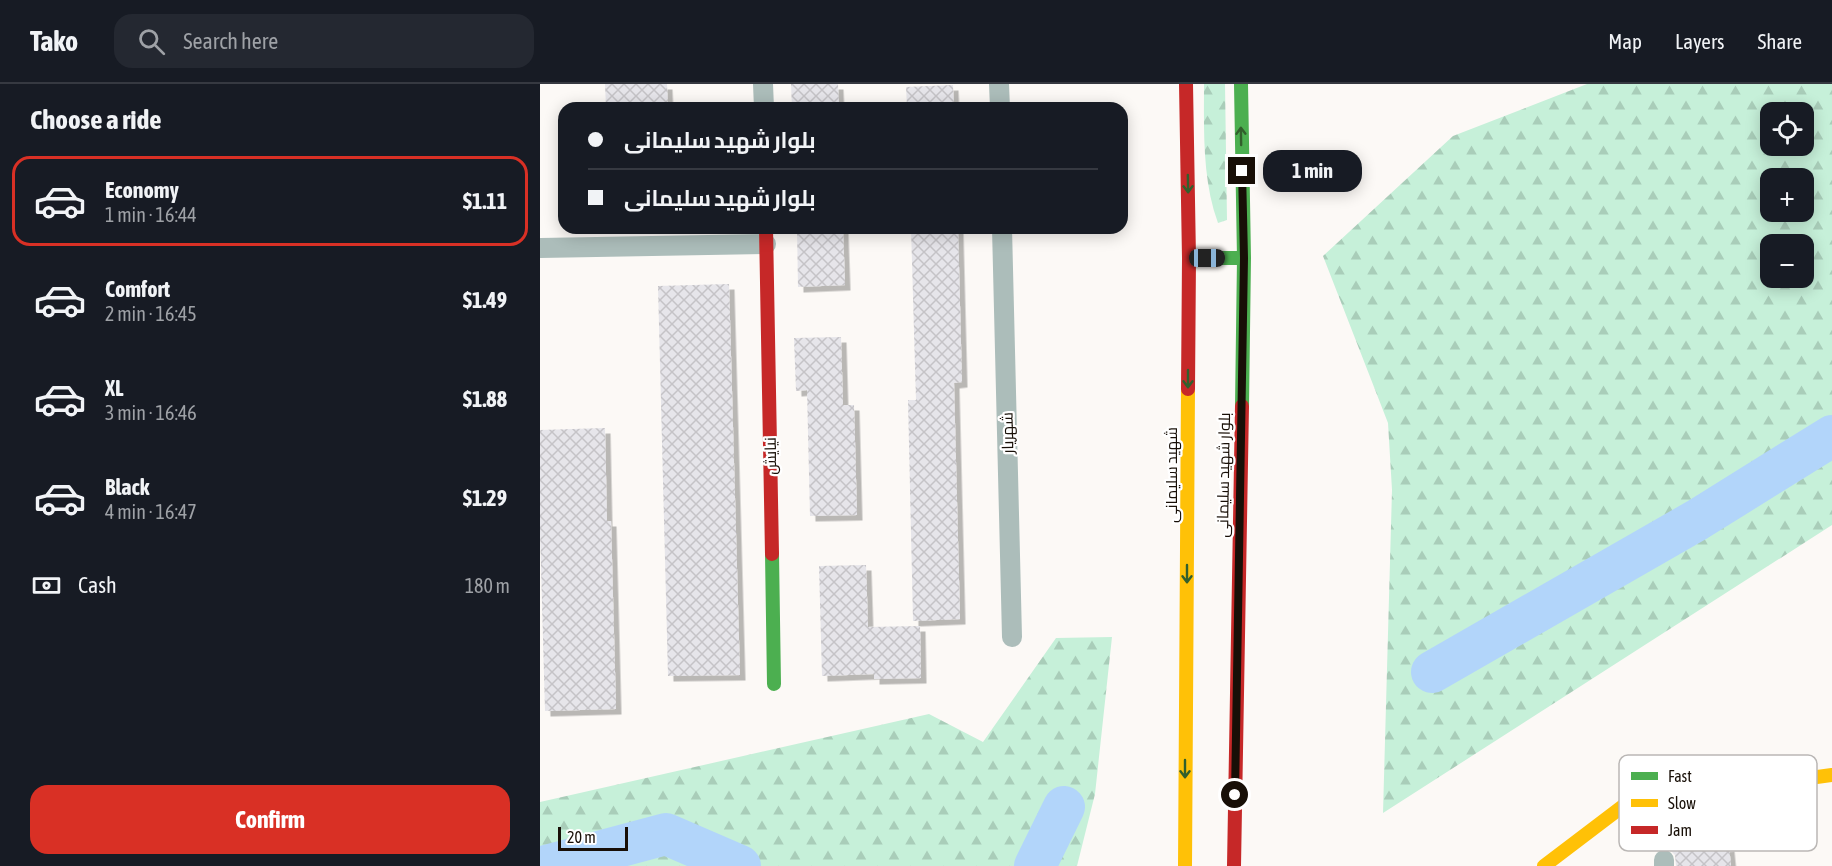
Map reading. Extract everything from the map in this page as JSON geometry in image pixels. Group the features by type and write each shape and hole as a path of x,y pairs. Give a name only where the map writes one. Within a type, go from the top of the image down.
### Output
{"main road":[{"name":"شهید سلیمانی","path":"1185,866 1189,258 1186,84"},
{"name":"بلوار شهید سلیمانی","path":"1234,866 1244,258 1240,84"},
{"name":"نیایش","path":"766,236 774,684"},
{"path":"1189,258 1244,258"},
{"path":"1817,777 1832,775"},
{"path":"1544,866 1619,809"}],"street":[{"path":"764,84 764,102"},
{"path":"999,84 1000,102"},
{"name":"شهریار","path":"1002,234 1012,637"},
{"path":"540,248 766,236"}],"green space":[{"path":"1204,84 1225,84 1227,220 1218,223 1207,172 1204,137"},
{"path":"1587,84 1832,84 1832,525 1383,813 1392,490 1388,423 1323,256 1453,136"},
{"path":"1112,637 1095,794 1077,866 540,866 540,802 929,714 983,742 1056,638"}],"building":[{"path":"605,84 667,84 668,102 606,102"},
{"path":"791,84 838,84 839,102 792,102"},
{"path":"953,85 954,102 907,102 906,87"},
{"path":"797,234 843,234 845,285 798,287"},
{"path":"911,234 958,234 962,382 954,383 960,619 913,621 908,400 916,400"},
{"path":"729,284 740,675 668,676 658,286"},
{"path":"841,337 843,405 854,405 857,515 810,516 807,390 796,391 794,338"},
{"path":"605,428 607,521 611,521 616,709 545,711 540,430"},
{"path":"866,565 868,627 920,626 921,678 874,679 874,674 822,676 819,566"},
{"path":"1671,851 1730,851 1731,866 1676,866 1675,855"}],"waterway":[{"path":"1432,672 1697,520 1832,436"},
{"path":"1035,866 1064,807"},
{"path":"546,866 666,834 740,866"}],"traffic: fast":[{"path":"1241,84 1244,258 1242,406"},
{"path":"1189,258 1244,258"},
{"path":"772,554 774,684"}],"traffic: slow":[{"path":"1185,866 1188,389"},
{"path":"1817,777 1832,775"},
{"path":"1544,866 1619,809"}],"traffic: jam":[{"path":"1186,84 1189,258 1188,389"},
{"path":"766,234 772,554"},
{"path":"1234,866 1242,406"}],"route":[{"path":"1235,795 1244,258 1242,171"}]}
